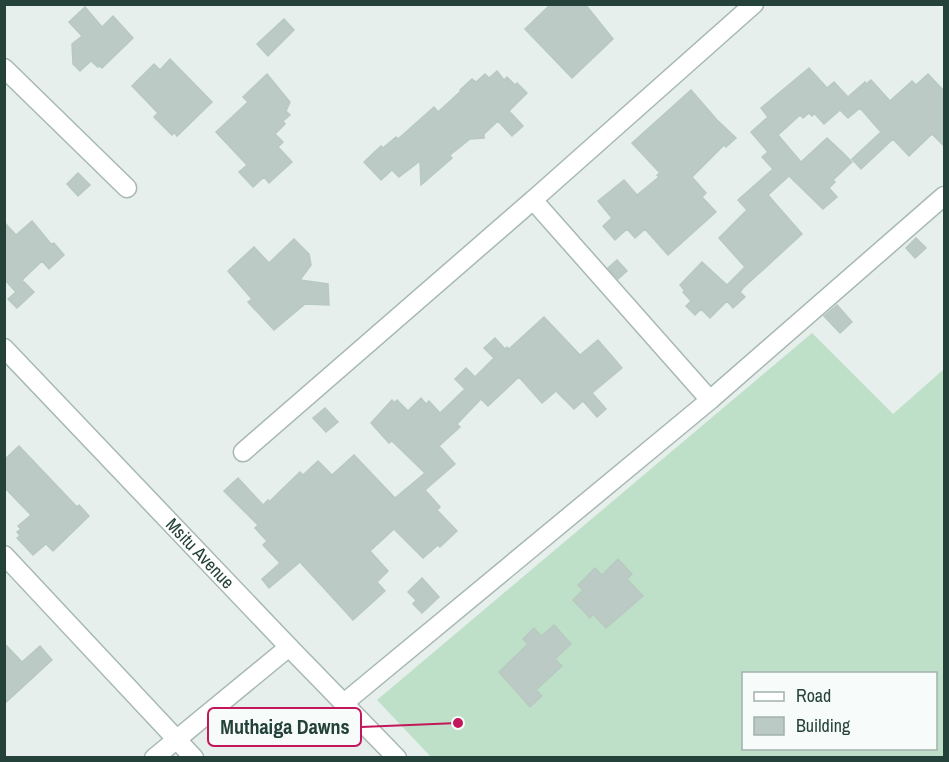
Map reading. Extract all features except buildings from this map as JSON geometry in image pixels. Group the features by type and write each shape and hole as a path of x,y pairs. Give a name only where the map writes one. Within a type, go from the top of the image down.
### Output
{"street":[{"path":"243,452 754,4"},
{"path":"4,68 127,188"},
{"path":"344,703 710,400 945,196"},
{"path":"533,200 710,400"},
{"name":"Msitu Avenue","path":"4,348 397,758"},
{"path":"4,555 194,758"},
{"path":"154,758 289,647"}],"green space":[{"path":"812,333 893,414 944,369 944,757 431,757 377,700"}],"place":[{"name":"Muthaiga Dawns","path":"458,723"}]}
